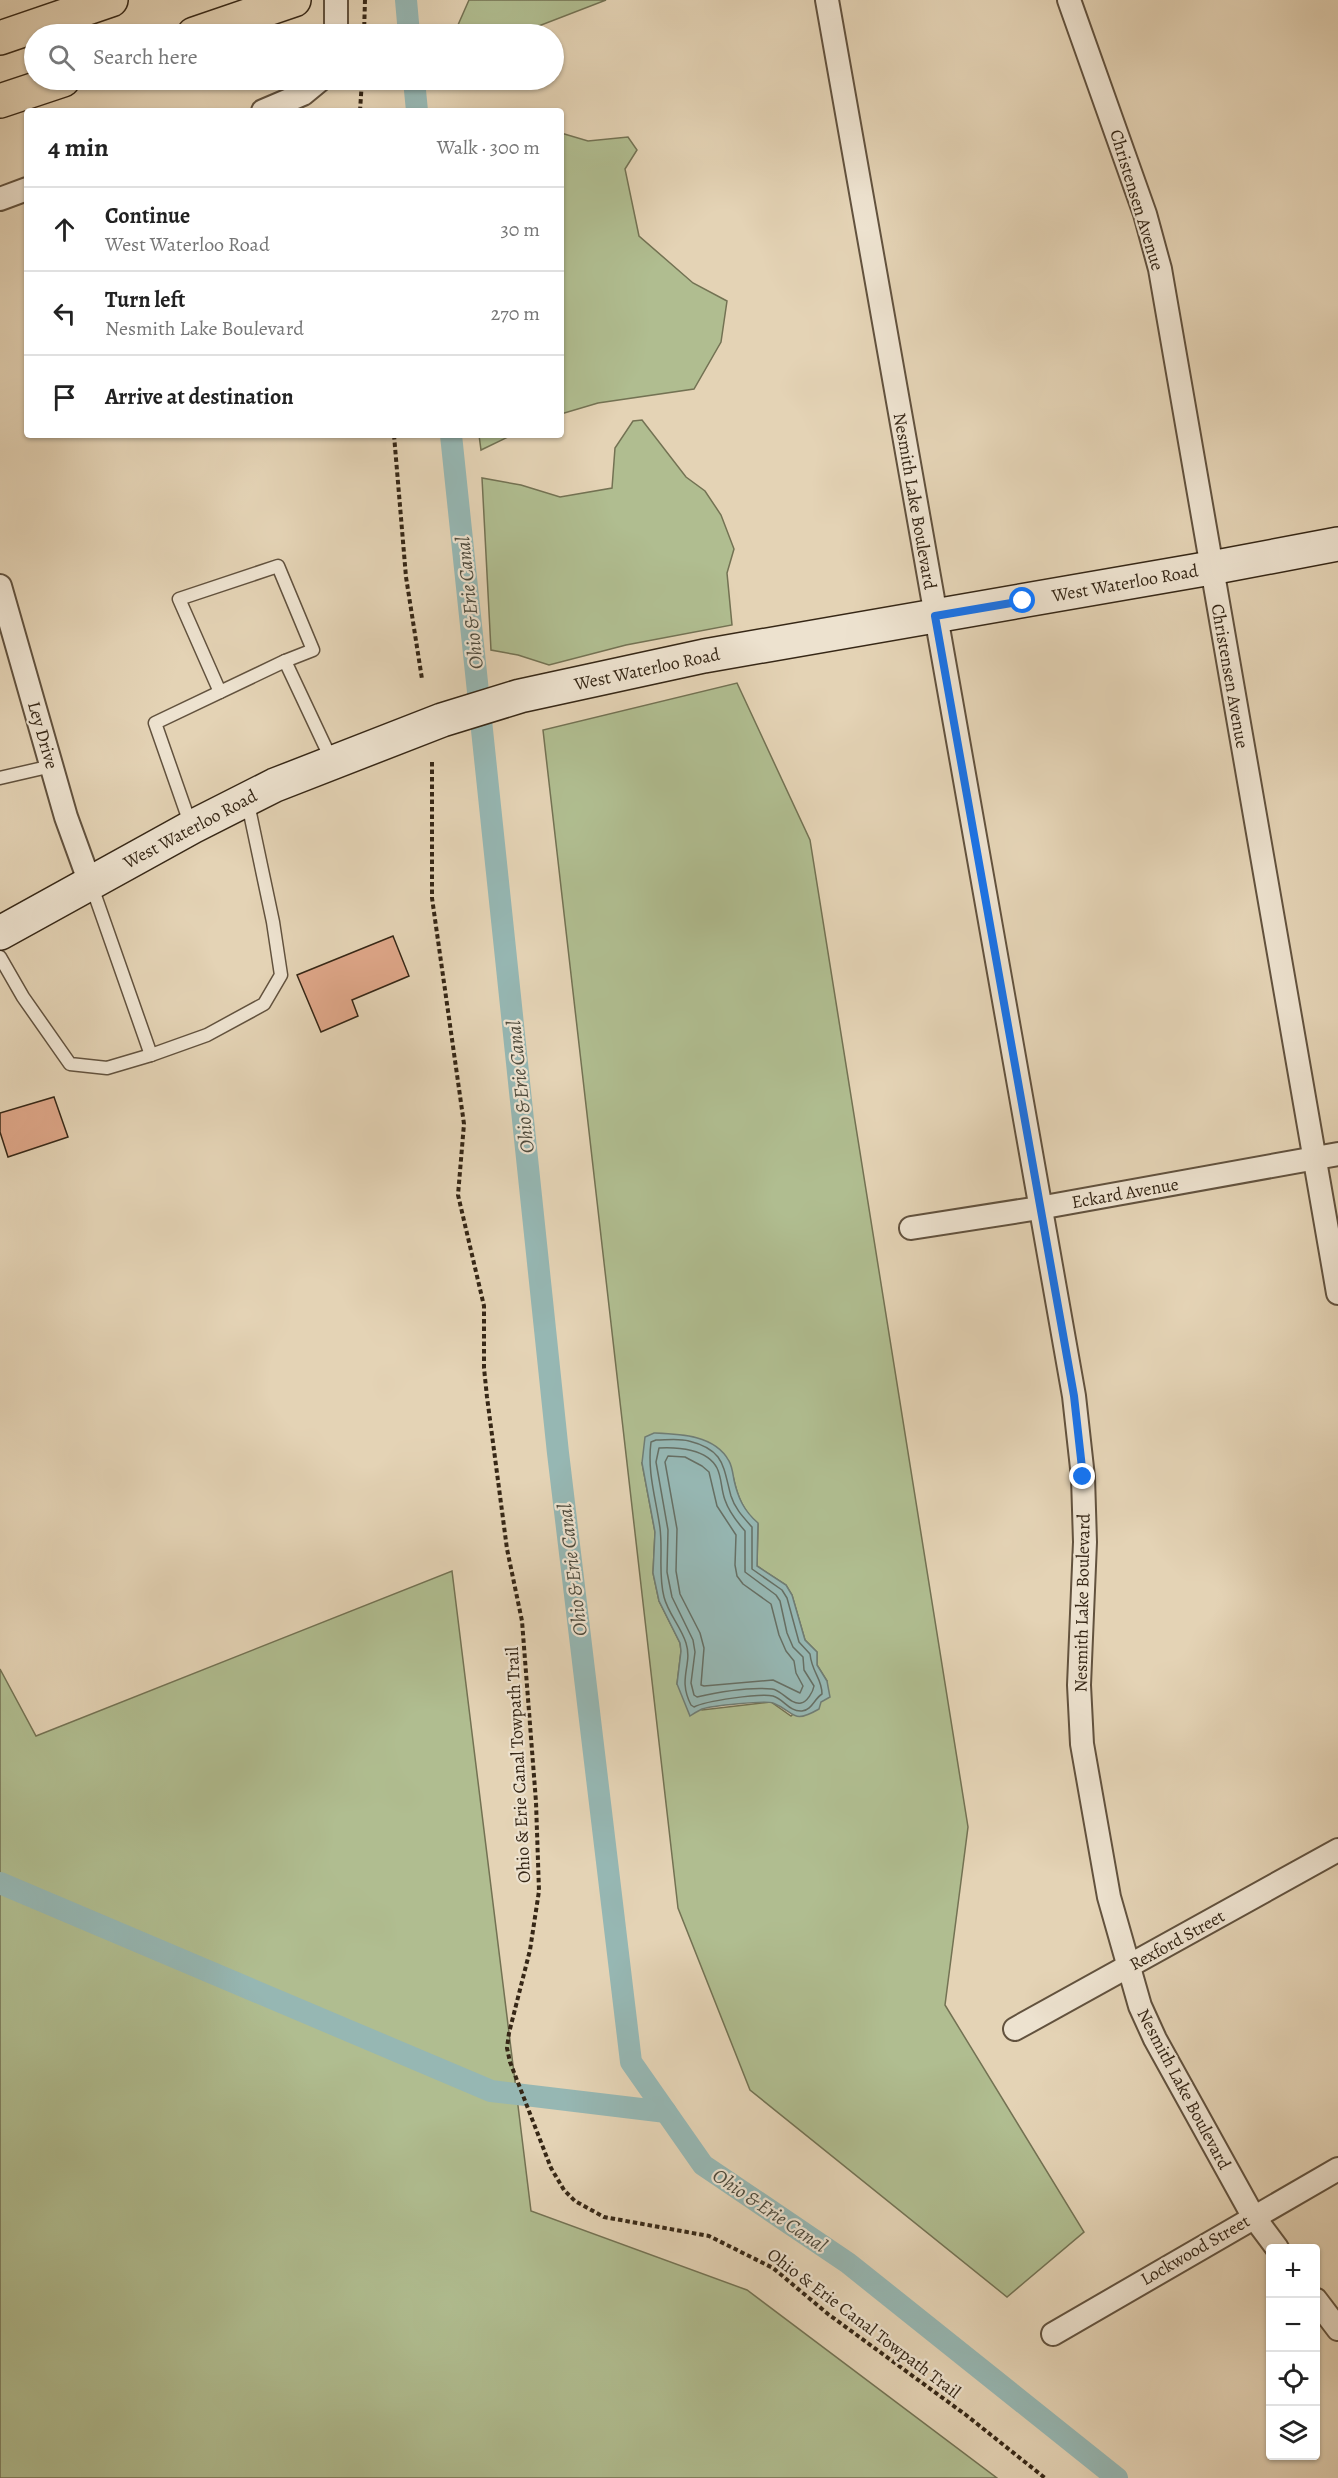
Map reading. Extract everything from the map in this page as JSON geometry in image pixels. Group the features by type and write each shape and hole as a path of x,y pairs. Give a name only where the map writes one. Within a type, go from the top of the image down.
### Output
{"highway":[{"path":"41,24 111,0"},
{"path":"223,24 284,3"},
{"path":"0,38 24,30"},
{"path":"0,101 33,90"}],"main road":[{"name":"West Waterloo Road","path":"0,933 192,827 275,785 442,720 520,696 704,656 1338,544"}],"street":[{"path":"336,0 336,24"},
{"name":"Nesmith Lake Boulevard","path":"827,0 1074,1396 1083,1477 1085,1542 1079,1685 1082,1744 1109,1897 1127,1967 1140,2006 1155,2039 1253,2216 1274,2244"},
{"name":"Christensen Avenue","path":"1069,0 1153,241 1338,1293"},
{"path":"270,108 308,90"},
{"path":"0,199 24,190"},
{"name":"Ley Drive","path":"0,586 66,817 90,883"},
{"name":"Eckard Avenue","path":"911,1228 1040,1208 1338,1154"},
{"name":"Rexford Street","path":"1015,2029 1338,1850"},
{"name":"Lockwood Street","path":"1053,2334 1253,2216 1338,2169"},
{"path":"1320,2305 1338,2329"}],"lane":[{"path":"192,827 155,723 313,650 278,566 179,599 220,692"},
{"path":"285,661 333,762"},
{"path":"0,778 52,766"},
{"path":"0,957 23,997 70,1064 107,1068 151,1055 207,1035 264,1004 281,975 273,922 247,799"},
{"path":"90,883 151,1055"}],"path":[{"path":"364,24 365,0"},
{"path":"360,108 361,90"},
{"path":"394,438 406,577 422,679"},
{"name":"Ohio & Erie Canal Towpath Trail","path":"432,762 432,898 435,931 463,1106 464,1124 458,1195 484,1306 484,1368 487,1397 507,1550 522,1621 536,1802 539,1891 530,1950 509,2033 507,2048 510,2062 551,2168 564,2190 575,2201 604,2217 709,2236 773,2268 828,2314 966,2415 1045,2478"}],"green space":[{"path":"469,0 606,0 544,24 458,24"},
{"path":"564,134 588,141 628,137 637,150 625,169 639,236 693,283 727,301 721,342 694,389 598,403 564,413"},
{"path":"642,420 686,477 705,491 721,515 734,549 727,573 732,625 626,645 549,665 518,655 491,650 482,478 521,485 560,497 612,488 615,448 633,421"},
{"path":"479,438 506,438 481,450"},
{"path":"737,683 810,840 968,1827 945,2005 1084,2232 1007,2297 750,2090 678,1908 543,730","holes":["642,1463 733,1476 741,1502 758,1524 757,1566 786,1585 792,1595 805,1640 817,1652 817,1665 827,1681 791,1716 771,1702 702,1710 677,1684 680,1643 659,1601 653,1573 655,1532"]},
{"path":"452,1571 531,2211 747,2290 997,2478 0,2478 0,1669 36,1736"}],"water":[{"path":"654,1433 685,1435 706,1441 723,1452 729,1461 745,1509 758,1523 757,1566 786,1585 792,1595 805,1640 817,1652 817,1665 827,1681 830,1697 821,1702 819,1709 798,1717 768,1702 707,1708 690,1716 677,1684 680,1643 659,1601 653,1573 655,1532 642,1463 645,1437"}],"building":[{"path":"393,936 409,976 352,1000 358,1016 321,1032 297,975"},
{"path":"54,1097 68,1137 8,1157 0,1132 0,1113"}],"waterway":[{"name":"Ohio & Erie Canal","path":"406,0 408,24"},
{"name":"Ohio & Erie Canal","path":"415,90 417,108"},
{"name":"Ohio & Erie Canal","path":"451,438 558,1453 631,2062 703,2165 848,2263 1117,2478"},
{"path":"0,1883 491,2091 666,2112"}],"route":[{"path":"1023,601 935,616 1074,1396 1083,1477"}]}
